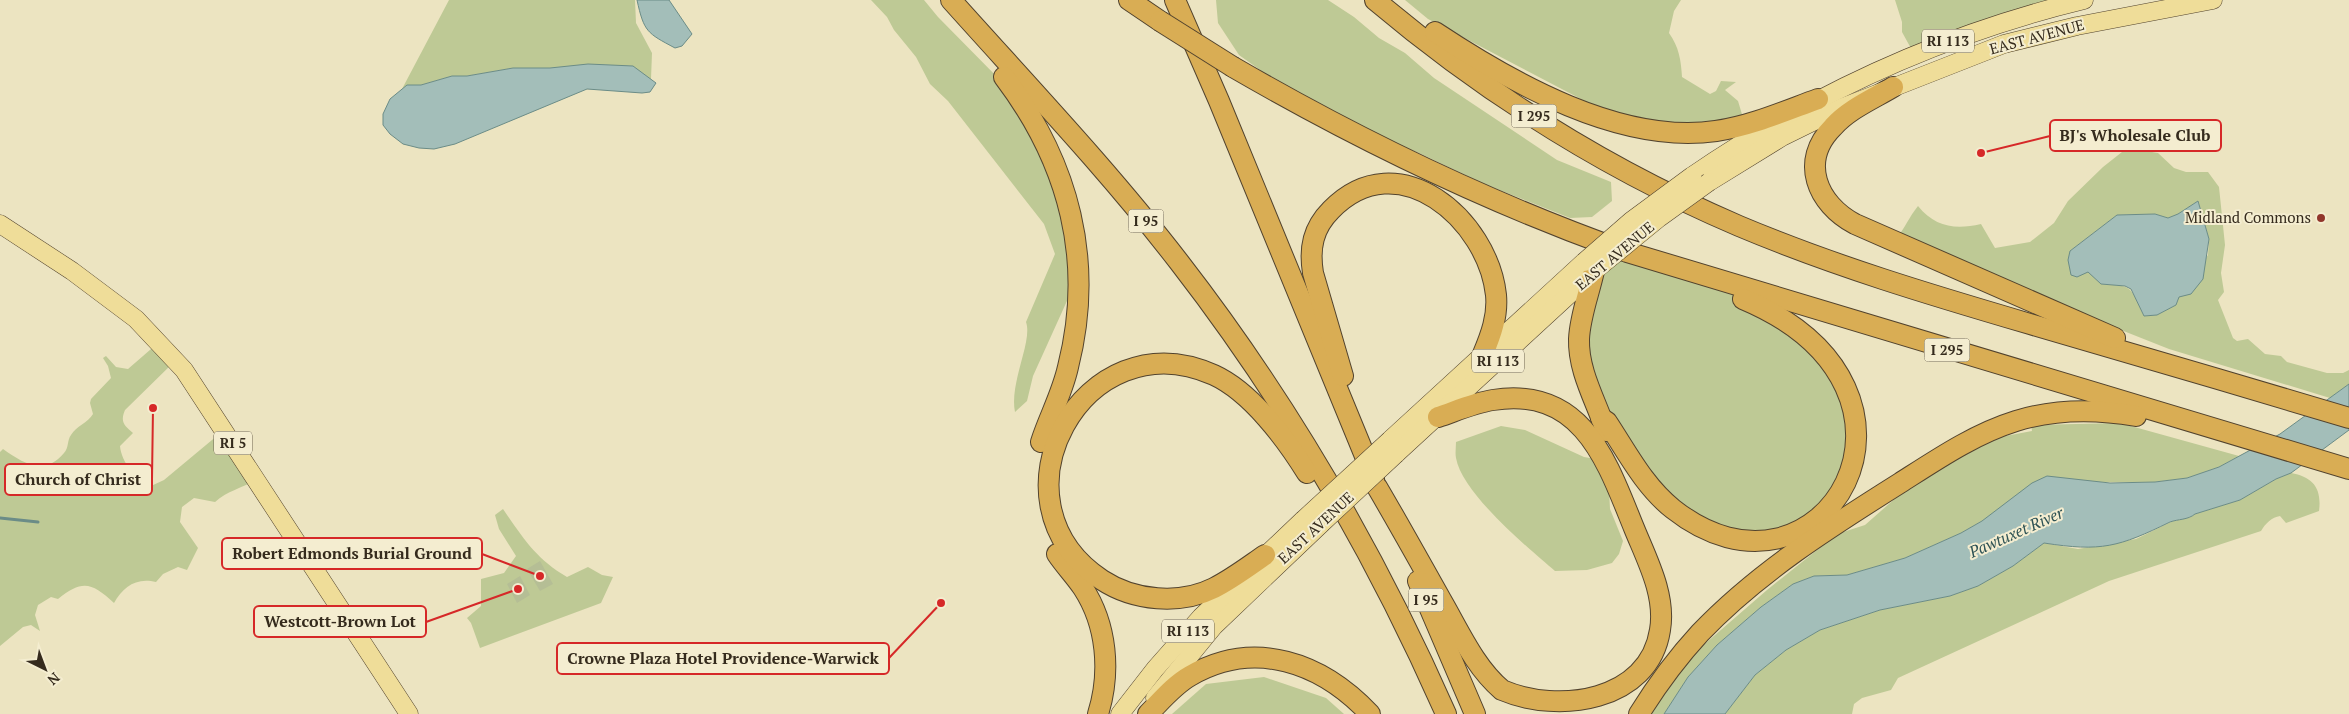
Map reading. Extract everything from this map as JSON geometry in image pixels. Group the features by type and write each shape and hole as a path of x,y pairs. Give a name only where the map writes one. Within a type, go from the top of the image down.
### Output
{"highway":[{"path":"945,0 1017,95 1039,128 1062,181 1073,222 1078,266 1076,328 1063,388 1037,456 1035,489 1041,520 1049,540 1086,594 1100,626 1106,666 1098,714"},
{"name":"I 95","path":"951,0 1111,180 1199,288 1288,417 1345,513 1383,582 1446,714"},
{"name":"I 295","path":"1129,0 1233,67 1330,122 1415,165 1575,233 1656,262 2342,467"},
{"name":"I 95","path":"1175,0 1219,101 1377,487 1475,714"},
{"name":"I 295","path":"1375,0 1440,52 1526,111 1614,164 1706,211 1786,245 1867,274 2349,418"},
{"path":"1390,0 1451,43 1516,80 1568,105 1630,125 1682,132 1716,131 1750,124 1818,99"},
{"path":"1893,87 1850,112 1832,127 1822,140 1817,154 1816,169 1820,190 1831,207 1856,224 2182,369"},
{"path":"1360,446 1312,264 1311,247 1315,232 1324,218 1344,199 1361,190 1383,185 1413,188 1438,199 1470,228 1490,270 1496,298 1496,316 1483,354"},
{"path":"1601,418 1607,422 1644,478 1662,499 1695,524 1729,537 1764,540 1804,527 1828,509 1849,478 1856,454 1856,419 1844,384 1824,354 1791,325 1764,309 1656,262"},
{"path":"1592,267 1579,340 1586,379 1615,457 1663,566 1673,600 1674,626 1668,648 1632,714"},
{"path":"1266,556 1214,588 1187,597 1146,597 1120,590 1095,576 1077,558 1066,543 1057,526 1050,501 1048,478 1050,458 1057,436 1068,416 1082,399 1098,385 1120,374 1139,368 1158,365 1182,366 1219,378 1243,395 1279,433 1383,582"},
{"path":"1377,487 1464,642 1486,673 1508,696 1525,705 1545,711 1579,712 1611,702 1638,679 1650,660 1658,640 1661,619 1660,599 1649,564 1614,481 1594,441 1569,417 1548,406 1530,401 1493,400 1438,417"},
{"path":"1638,714 1687,647 1746,591 1854,513 1929,465 1987,432 2037,415 2090,411 2120,414 2230,434"},
{"path":"1148,714 1173,689 1199,671 1229,660 1259,657 1291,662 1323,675 1344,689 1370,714"}],"main road":[{"name":"EAST AVENUE","path":"1120,714 1178,642 1225,592 1303,520 1393,447 1438,417 1592,267 1631,221 1692,176 1751,138 1818,99 1890,65 1958,37 2027,15 2084,0"},
{"name":"EAST AVENUE","path":"1142,714 1214,626 1320,524 1483,354 1592,267 1709,182 1812,122 1893,87 2004,44 2038,34 2213,0"},
{"name":"RI 5","path":"0,224 72,271 136,319 184,370 409,714"}],"green space":[{"path":"449,0 635,0 636,23 652,53 651,79 550,68 513,68 467,76 452,76 421,85 407,85 402,89"},
{"path":"871,0 924,0 938,17 1005,85 1054,167 1076,281 1033,376 1027,401 1015,412 1015,388 1026,340 1026,322 1055,254 1044,224 948,101 930,84 916,57 894,30 887,17"},
{"path":"1216,0 1328,0 1354,17 1379,38 1405,53 1434,78 1557,160 1611,182 1612,201 1592,217 1570,218 1484,184 1419,153 1386,140 1274,80 1239,55 1218,23"},
{"path":"1405,0 1681,0 1674,11 1669,33 1679,54 1682,77 1710,94 1716,91 1721,81 1736,82 1725,90 1738,101 1744,121 1722,128 1623,121 1428,19"},
{"path":"1895,0 2076,0 1913,52 1902,32 1902,22"},
{"path":"2134,149 2158,153 2174,168 2186,172 2208,172 2219,187 2225,245 2221,273 2224,292 2218,300 2233,338 2237,341 2248,339 2265,354 2281,356 2287,362 2327,373 2343,373 2349,370 2349,384 2330,398 2169,349 1899,242 1896,239 1918,206 1931,219 1946,225 1963,227 1981,224 1995,248 2030,242 2054,223 2068,201 2103,167 2122,152","holes":["2198,201 2209,239 2208,255 2179,297 2176,305 2157,315 2144,316 2130,290 2126,287 2101,284 2070,251 2117,215 2155,214 2168,218"]},
{"path":"1612,255 1703,279 1777,315 1842,387 1852,456 1822,510 1758,539 1666,504 1571,349"},
{"path":"158,343 175,361 125,410 124,423 133,433 120,446 123,458 130,470 140,480 151,486 164,480 224,430 256,480 230,492 215,502 194,498 182,507 180,522 198,548 187,570 178,567 163,574 156,582 136,582 126,588 114,603 99,591 87,586 74,588 58,599 51,597 38,605 35,615 40,631 31,625 23,627 0,646 0,452 3,449 26,463 41,466 56,460 66,451 73,432 93,414 90,403 91,399 111,378 108,366 103,358 106,356 116,367 128,369"},
{"path":"2120,423 2239,456 2219,467 2187,478 2155,482 2097,482 1982,521 1961,533 1905,558 1847,575 1814,576 1793,584 1761,607 1717,645 1688,677 1664,714 1648,714 1692,655 1767,590 1837,534 1865,525 1923,474 2000,437 2032,431 2031,425"},
{"path":"1501,426 1525,430 1584,457 1602,460 1609,489 1610,509 1623,541 1619,554 1612,563 1587,570 1555,571 1513,534 1470,487 1461,472 1456,458 1456,442"},
{"path":"2291,473 2305,477 2314,485 2319,496 2319,511 2286,523 2280,516 2274,518 2261,531 2109,581 1898,678 1891,690 1862,698 1854,704 1852,714 1725,714 1755,675 1786,650 1820,630 1880,610 1950,596 1978,586 2013,566 2044,543 2078,549 2136,539 2173,521 2191,517 2195,514 2240,500 2276,479"},
{"path":"503,509 538,555 567,577 588,567 602,575 613,577 601,603 480,648 471,623 467,618 481,606 481,579 504,573 516,556 499,529 495,515"},
{"path":"540,561 553,584 540,591 527,569"},
{"path":"520,576 530,595 517,603 507,584"},
{"path":"1264,677 1326,698 1344,714 1172,714 1206,684"}],"water":[{"path":"637,0 669,0 692,34 682,46 675,48 658,39 645,25"},
{"path":"588,64 633,66 656,83 650,92 642,93 587,89 455,144 434,149 403,144 390,134 383,125 383,114 390,99 407,85 421,85 452,76 467,76 513,68 550,68"},
{"path":"2198,201 2209,239 2203,279 2191,294 2179,297 2176,305 2157,315 2144,316 2131,289 2125,286 2101,284 2088,272 2077,277 2071,275 2068,260 2070,251 2117,215 2155,214 2168,218"},
{"name":"Pawtuxet River","path":"2349,384 2349,430 2291,473 2276,479 2240,500 2170,522 2123,542 2095,547 2044,543 2013,566 1978,586 1950,596 1880,610 1820,630 1786,650 1755,675 1725,714 1664,714 1688,677 1717,645 1761,607 1793,584 1814,576 1847,575 1905,558 1961,533 1982,521 2032,483 2047,476 2110,483 2155,482 2187,478 2219,467 2280,434"}],"waterway":[{"path":"0,518 38,522"}],"place":[{"name":"BJ's Wholesale Club","path":"1981,153"},
{"name":"Midland Commons","path":"2321,218"},
{"name":"Church of Christ","path":"153,408"},
{"name":"Robert Edmonds Burial Ground","path":"540,576"},
{"name":"Westcott-Brown Lot","path":"518,589"},
{"name":"Crowne Plaza Hotel Providence-Warwick","path":"941,603"}]}
